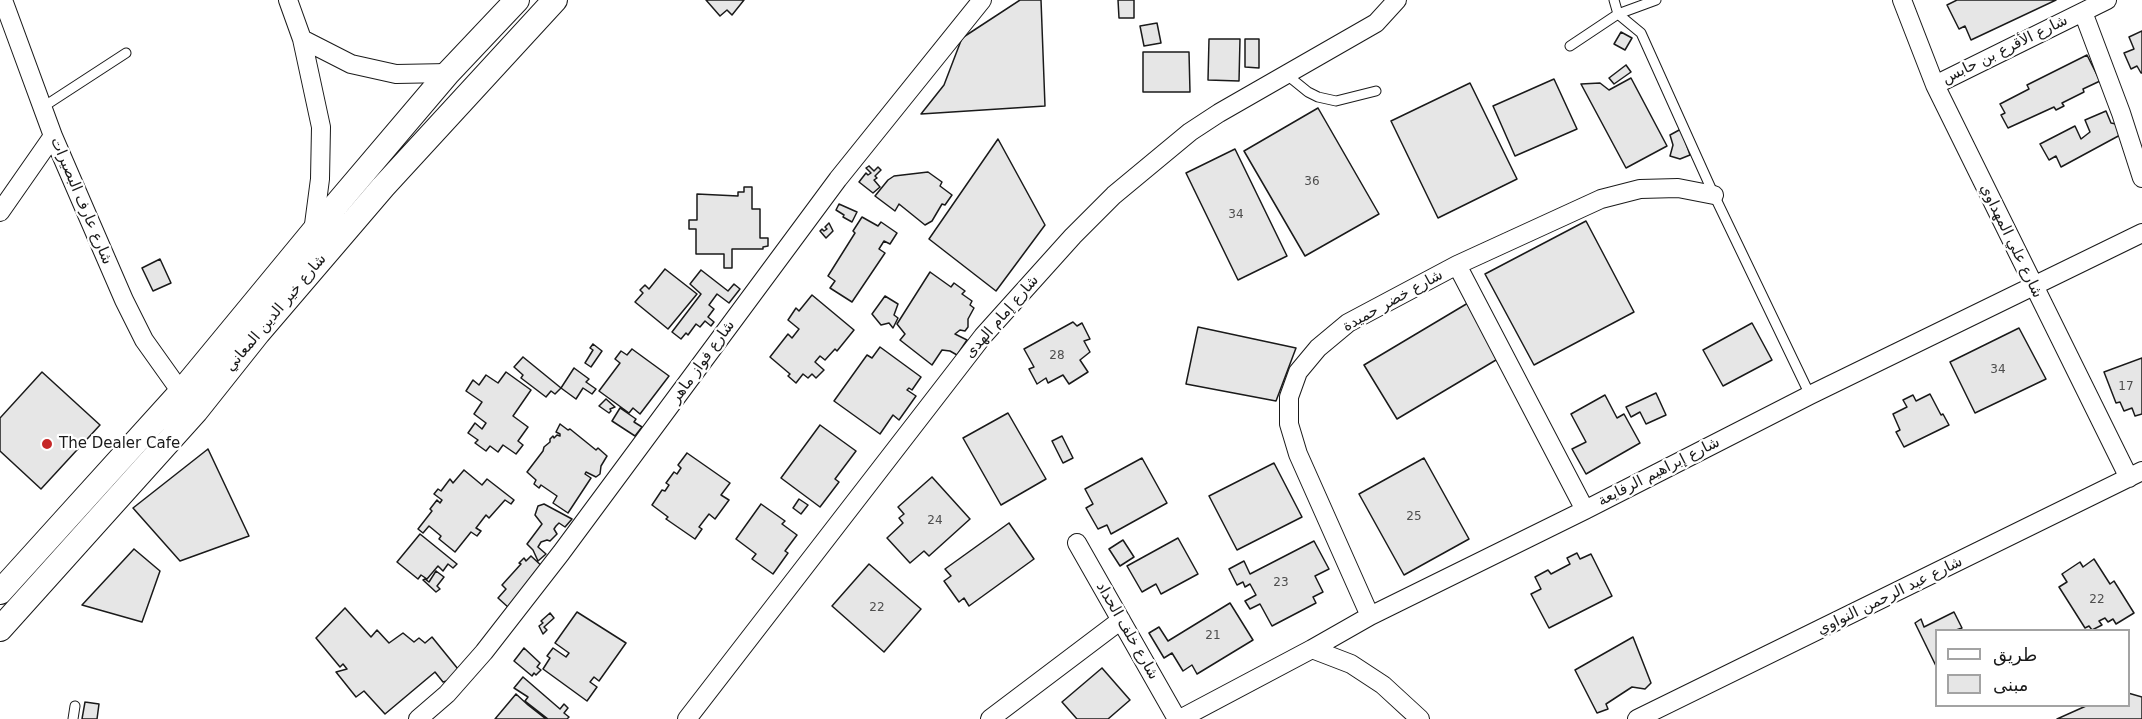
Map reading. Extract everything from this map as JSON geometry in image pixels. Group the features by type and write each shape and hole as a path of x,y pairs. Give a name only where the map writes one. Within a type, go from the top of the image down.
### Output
{"street":[{"name":"شارع عارف البصيرات","path":"3,0 53,136 124,300 144,340 181,392"},
{"path":"288,0 302,39 321,127 321,162 313,232"},
{"name":"شارع خير الدين المعاني","path":"0,592 181,392 448,73 517,0"},
{"name":"شارع خير الدين المعاني","path":"0,629 196,411 258,333 383,188 555,0"},
{"name":"شارع فواز ماهر","path":"418,719 447,694 484,652 547,571 838,178 982,0"},
{"name":"شارع إمام الهدى","path":"687,719 983,336 1073,236 1114,195 1190,132 1376,23 1397,0"},
{"name":"شارع علي المهداوي","path":"1902,0 1935,85 2033,285 2136,474"},
{"name":"شارع الأقرع بن حابس","path":"1935,85 2107,0"},
{"path":"2083,12 2121,113 2142,178"},
{"path":"302,39 351,64 396,74 448,73"},
{"path":"0,212 53,136"},
{"name":"شارع خضر حميدة","path":"1370,616 1298,454 1289,424 1289,397 1298,372 1318,348 1348,323 1457,266 1601,199 1640,189 1678,188 1714,195"},
{"name":"شارع إبراهيم الرفايعة","path":"1178,719 1370,616 1810,395 2142,233"},
{"path":"1457,266 1585,510"},
{"name":"شارع عبد الرحمن النواوي","path":"1637,719 2136,474"},
{"name":"شارع خلف الحداد","path":"1077,543 1178,719"},
{"path":"990,719 1121,620"},
{"path":"1312,649 1359,669 1383,685 1420,719"}],"lane":[{"path":"1614,0 1618,14 1641,33 1714,195 1810,395"},
{"path":"1570,46 1618,14 1656,0"},
{"path":"43,107 126,53"},
{"path":"1287,75 1308,92 1336,101 1376,91"},
{"path":"73,719 75,706"}],"building":[{"path":"706,0 744,0 732,15 727,10 720,16"},
{"path":"1020,0 1041,0 1045,106 921,114 944,85 962,38"},
{"path":"1118,0 1134,0 1134,18 1119,18"},
{"path":"1957,0 2056,0 1971,40 1965,26 1959,29 1947,5"},
{"path":"1157,23 1161,43 1144,46 1140,26"},
{"path":"2142,31 2141,73 2137,66 2131,69 2124,53 2134,49 2129,37"},
{"path":"1621,32 1632,38 1625,50 1614,44"},
{"path":"1209,39 1240,39 1239,81 1208,80"},
{"path":"1245,39 1259,39 1259,68 1245,67"},
{"path":"1143,52 1189,52 1190,92 1143,92"},
{"path":"2087,55 2100,81 2062,103 2064,106 2056,110 2054,107 2008,128 2001,115 2005,113 2000,104 2029,89 2027,85"},
{"path":"1626,65 1631,72 1614,84 1609,78"},
{"path":"1631,78 1667,146 1626,168 1581,84 1600,83 1609,90"},
{"path":"1554,79 1577,129 1515,156 1493,106"},
{"path":"1470,83 1517,179 1438,218 1391,121"},
{"path":"1318,108 1379,214 1305,256 1244,151"},
{"path":"2106,111 2111,123 2116,124 2122,134 2061,167 2056,156 2049,160 2040,144 2075,126 2081,139 2090,132 2085,120"},
{"path":"1681,129 1690,155 1680,159 1670,156 1673,145 1670,135"},
{"path":"998,139 1045,225 996,291 929,239"},
{"path":"1235,149 1287,256 1238,280 1186,173"},
{"path":"869,166 874,171 878,167 881,170 874,180 880,187 873,193 859,182 866,173 868,175 871,173 866,168"},
{"path":"928,172 942,182 940,186 952,195 945,205 942,204 932,221 925,225 899,204 895,211 875,196 894,176"},
{"path":"744,187 752,187 752,209 760,209 760,238 768,238 768,246 763,249 732,249 732,268 724,268 724,254 696,254 696,229 689,229 689,220 697,220 697,194 738,196 738,192 744,192"},
{"path":"839,204 857,212 852,222 836,210"},
{"path":"862,217 878,226 881,222 897,233 890,244 884,241 879,249 885,253 852,302 830,288 835,281 828,276 855,233 853,231"},
{"path":"1586,221 1634,312 1534,365 1485,274"},
{"path":"829,223 833,231 826,238 820,231 827,229 825,227"},
{"path":"160,259 171,283 153,291 142,268"},
{"path":"665,269 697,294 668,329 635,302 643,293 640,290 645,285 649,289"},
{"path":"701,270 728,291 734,284 740,289 729,303 717,294 709,305 714,309 708,317 714,322 711,326 705,321 700,327 696,324 688,335 686,333 681,339 672,332 701,294 690,284"},
{"path":"930,272 951,287 954,283 965,291 962,294 972,301 970,305 974,308 968,319 968,327 965,331 960,330 955,334 967,340 957,355 942,350 932,365 900,340 905,334 897,324"},
{"path":"812,295 854,330 837,351 835,349 825,360 820,356 815,362 824,370 816,378 812,374 808,378 803,374 796,383 788,376 790,374 770,357 788,334 792,338 799,329 788,320 796,308 799,311"},
{"path":"885,296 898,304 894,315 898,318 893,328 889,323 881,325 872,314"},
{"path":"1468,303 1501,357 1397,419 1364,365"},
{"path":"1073,322 1077,326 1082,323 1090,339 1084,341 1090,352 1080,360 1088,372 1069,384 1063,375 1048,383 1046,378 1037,384 1029,369 1034,367 1024,349"},
{"path":"1752,323 1772,360 1723,386 1703,350"},
{"path":"1198,327 1296,348 1276,401 1186,384"},
{"path":"2019,328 2046,379 1975,413 1950,362"},
{"path":"593,344 602,351 591,367 585,363 593,350 590,348"},
{"path":"880,347 921,377 912,390 909,388 907,390 916,396 899,420 893,415 880,434 834,401 867,355 872,358"},
{"path":"632,349 669,376 640,414 633,408 629,413 599,391 620,363 615,359 621,351 627,355"},
{"path":"523,357 561,388 555,394 551,391 546,397 521,378 523,375 514,367"},
{"path":"2142,358 2142,414 2135,416 2132,408 2124,411 2120,402 2116,403 2104,372"},
{"path":"574,368 589,379 586,382 596,389 592,394 583,388 576,399 561,388"},
{"path":"42,372 100,425 41,489 0,451 0,418"},
{"path":"506,372 531,390 513,416 528,427 518,441 523,445 516,454 503,445 498,452 490,446 486,451 475,443 478,440 468,433 475,423 482,429 486,423 474,414 482,402 466,391 473,380 479,385 486,375 498,383"},
{"path":"1656,393 1666,415 1646,424 1640,412 1631,417 1626,407"},
{"path":"1930,394 1949,425 1904,447 1896,432 1900,430 1893,414 1907,407 1903,400 1913,395 1916,401"},
{"path":"1605,395 1617,418 1624,414 1640,443 1586,474 1572,449 1586,442 1571,414"},
{"path":"606,399 615,407 610,409 609,413 599,406"},
{"path":"620,408 636,419 634,422 642,427 635,436 612,421"},
{"path":"1008,413 1046,479 1001,505 963,438"},
{"path":"560,424 607,456 601,466 600,474 596,477 586,472 585,474 591,478 568,513 553,503 557,496 541,485 539,488 534,484 536,480 527,472 550,439 553,436 554,438 557,435 560,436 556,432"},
{"path":"820,425 856,451 835,479 839,482 820,507 781,478"},
{"path":"1062,436 1073,458 1063,463 1052,441"},
{"path":"208,449 249,536 180,561 133,508"},
{"path":"687,453 730,483 721,495 729,500 715,519 709,514 699,527 702,529 695,539 666,519 668,517 652,505 662,490 665,491 669,485 666,483 674,472 677,474 681,468 678,465"},
{"path":"1142,458 1167,503 1111,534 1107,525 1098,529 1086,508 1093,504 1085,489"},
{"path":"1424,458 1469,539 1404,575 1359,494"},
{"path":"1274,463 1302,517 1237,550 1209,496"},
{"path":"464,470 482,485 487,479 514,500 511,504 505,500 489,518 486,515 476,528 481,531 477,536 471,532 455,552 439,539 441,536 429,526 423,533 418,529 432,511 430,509 437,500 440,503 442,500 434,494 438,489 441,491 450,479 453,483"},
{"path":"932,477 970,519 929,556 924,551 910,563 887,538 903,523 899,518 904,514 898,507"},
{"path":"799,499 808,505 801,514 793,508"},
{"path":"544,504 572,519 565,527 559,523 556,526 554,529 557,534 550,541 541,542 538,547 546,554 538,561 527,544 542,524 535,515 538,506"},
{"path":"761,504 785,521 782,524 797,535 785,551 788,553 773,574 752,559 756,554 736,539"},
{"path":"1009,523 1034,559 969,606 964,598 959,602 944,581 951,576 945,569"},
{"path":"420,534 457,564 453,568 448,564 443,571 438,566 427,579 421,575 418,579 397,562"},
{"path":"1178,538 1198,574 1161,594 1156,584 1142,592 1127,566"},
{"path":"1123,540 1134,557 1120,566 1109,549"},
{"path":"1314,541 1329,569 1315,576 1323,592 1313,597 1316,603 1272,626 1260,604 1250,609 1245,601 1256,595 1250,584 1245,587 1243,582 1237,585 1229,569 1244,561 1250,574"},
{"path":"134,549 160,571 142,622 82,605"},
{"path":"1577,553 1580,559 1591,554 1612,596 1549,628 1531,594 1541,589 1535,577 1548,570 1551,574 1570,564 1567,558"},
{"path":"531,556 545,569 509,608 498,598 506,589 502,585 524,558 526,561"},
{"path":"2094,559 2110,584 2114,581 2134,613 2116,624 2113,619 2108,622 2105,618 2099,621 2102,625 2094,629 2089,626 2085,628 2059,587 2067,582 2062,574 2080,562 2083,567"},
{"path":"869,564 921,609 884,652 832,606"},
{"path":"436,571 444,577 437,586 440,589 436,592 423,580 429,582"},
{"path":"1230,603 1253,640 1197,674 1192,665 1183,671 1172,653 1164,658 1149,633 1159,627 1168,641"},
{"path":"345,608 371,637 377,630 389,643 403,633 414,642 419,638 425,643 432,637 458,669 454,679 443,682 435,672 385,714 364,691 356,697 336,672 347,669 343,664 340,667 316,638"},
{"path":"577,612 626,643 599,681 594,677 590,682 597,687 587,701 543,669 550,658 547,656 553,648 566,657 569,653 555,643"},
{"path":"1954,612 1962,628 1935,629 1935,664 1915,623 1921,619 1924,627"},
{"path":"550,613 554,618 544,627 547,630 543,634 539,626"},
{"path":"1633,637 1651,683 1645,689 1632,687 1606,704 1608,709 1597,713 1575,670"},
{"path":"524,648 540,663 537,667 541,670 536,675 534,673 532,676 514,661"},
{"path":"1102,668 1130,700 1108,719 1077,719 1062,702"},
{"path":"523,677 560,709 564,704 568,708 564,713 569,717 567,719 548,719 525,701 528,697 514,688"},
{"path":"516,694 528,705 546,719 495,719"},
{"path":"2130,694 2142,697 2142,719 2057,719 2084,707 2130,707"},
{"path":"85,702 99,704 97,719 82,719"}],"place":[{"name":"The Dealer Cafe","path":"47,444"}]}
